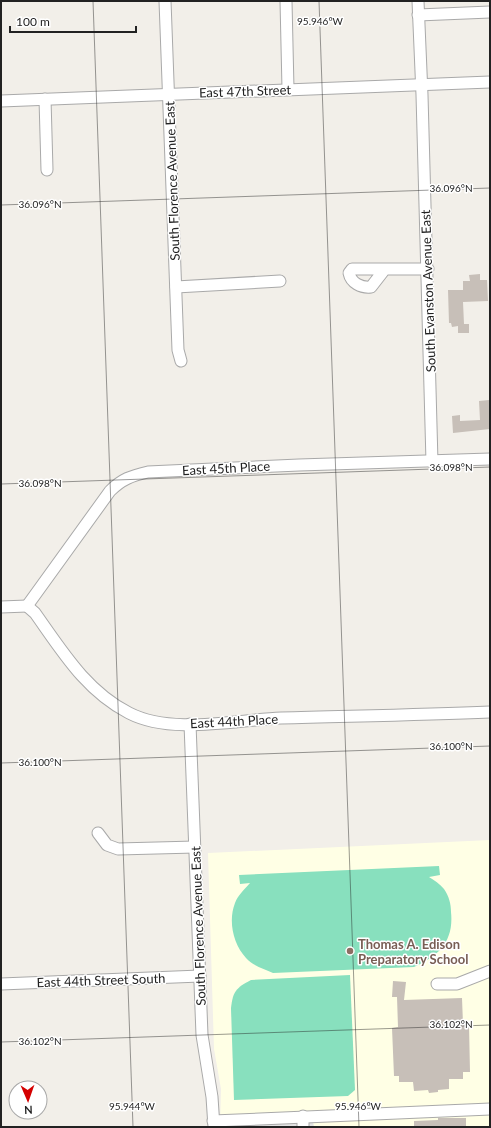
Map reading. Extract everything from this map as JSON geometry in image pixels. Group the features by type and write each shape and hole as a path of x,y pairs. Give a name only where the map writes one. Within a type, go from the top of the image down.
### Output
{"street":[{"name":"South Florence Avenue East","path":"165,1 178,350 181,361"},
{"path":"286,1 288,89"},
{"name":"South Evanston Avenue East","path":"418,1 428,269 432,462"},
{"path":"418,15 490,12"},
{"name":"East 47th Street","path":"1,101 490,82"},
{"path":"45,99 47,170"},
{"path":"385,269 428,269"},
{"path":"176,288 280,281"},
{"name":"East 45th Place","path":"27,606 110,491 120,480 130,476 148,472 490,459"},
{"path":"1,607 27,606"},
{"name":"East 44th Place","path":"27,606 35,613 78,672 100,695 130,714 149,720 163,723 190,724 280,718 490,712"},
{"name":"South Florence Avenue East","path":"190,724 202,1035 212,1097 214,1124"},
{"path":"98,833 107,845 118,848 195,847"},
{"path":"437,984 457,984 490,971"},
{"name":"East 44th Street South","path":"1,984 200,976"},
{"path":"214,1124 303,1122 490,1109"}],"shaded area":[{"name":"Thomas A. Edison Preparatory School","path":"490,840 490,1127 220,1127 221,1089 214,1049 208,853"},
{"path":"313,1122 314,1127 221,1127 221,1126"}],"green space":[{"path":"439,866 440,875 429,877 442,887 448,897 451,909 450,931 443,946 431,958 414,967 273,973 249,961 238,946 235,939 232,925 233,910 238,897 250,883 240,884 239,875"},
{"path":"350,975 355,1090 348,1096 234,1100 231,1008 236,991 242,985 251,980"}],"building":[{"path":"480,274 480,280 487,280 488,301 463,302 464,324 469,324 469,333 458,333 458,326 452,327 451,323 449,323 448,290 463,290 463,281 470,281 469,275"},
{"path":"489,400 490,429 453,433 452,416 460,415 460,421 480,420 479,401"},
{"path":"393,981 406,982 404,1000 462,998 463,1024 469,1024 470,1072 463,1072 463,1079 449,1079 449,1089 429,1093 428,1090 414,1091 413,1082 399,1082 399,1076 394,1076 392,1028 398,1027 397,997 392,997"},
{"path":"438,1118 466,1118 466,1127 414,1127 414,1121 438,1120"}],"place":[{"name":"Thomas A. Edison Preparatory School","path":"350,951"}]}
